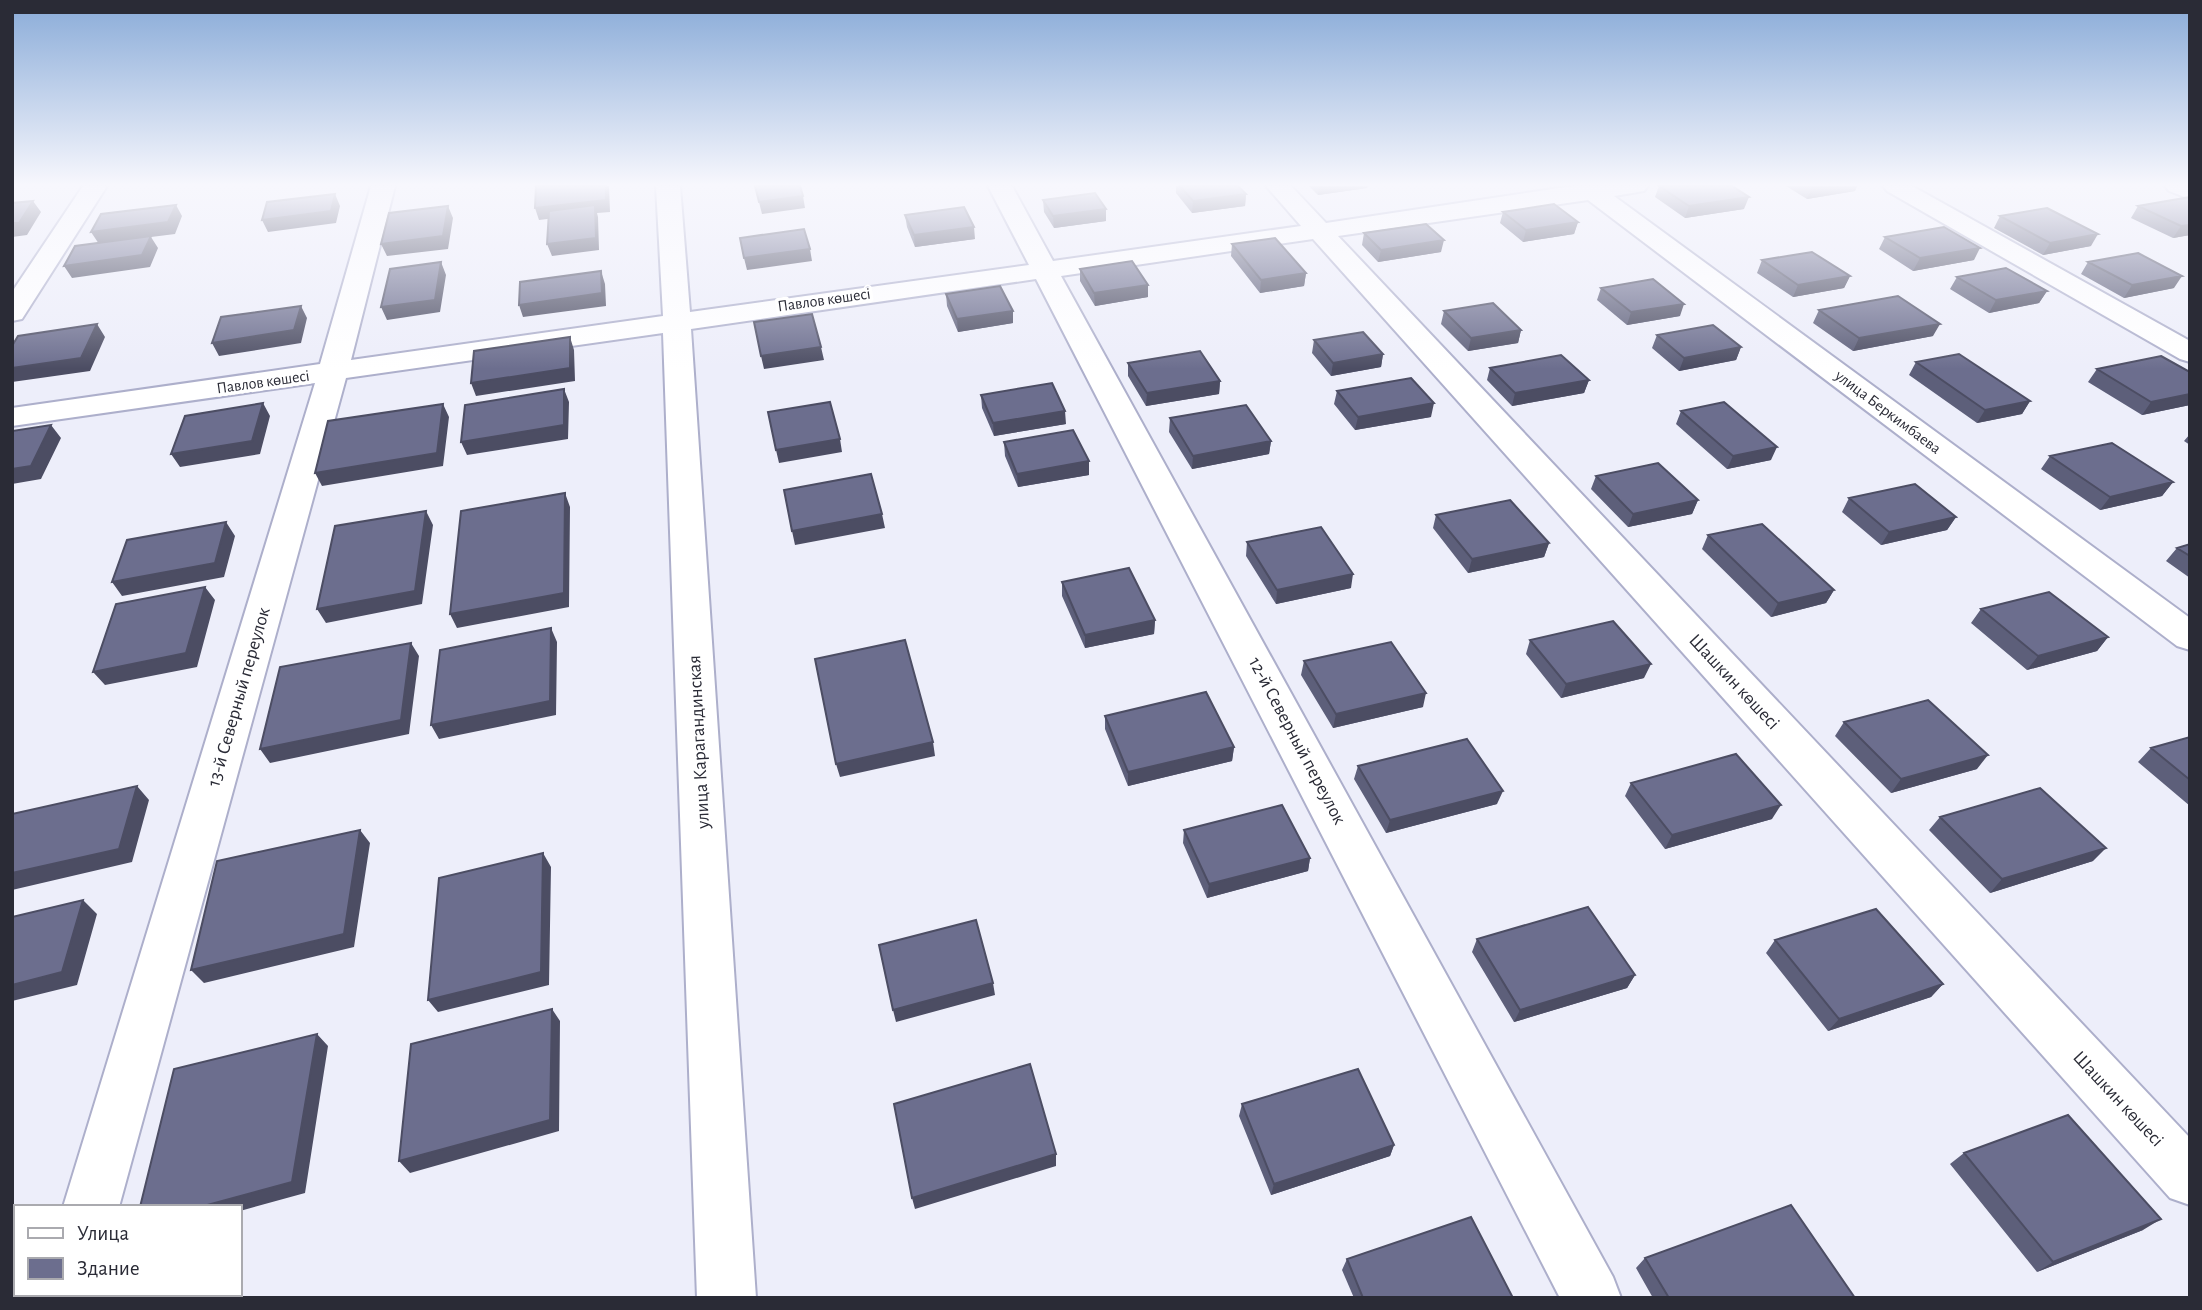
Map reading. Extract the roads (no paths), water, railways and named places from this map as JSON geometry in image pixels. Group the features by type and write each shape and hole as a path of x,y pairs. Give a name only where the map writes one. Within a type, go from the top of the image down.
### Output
{"street":[{"path":"12,313 55,247"},
{"name":"13-й Северный переулок","path":"92,1205 333,372 367,247"},
{"name":"улица Карагандинская","path":"672,247 727,1298"},
{"name":"12-й Северный переулок","path":"1034,247 1592,1298"},
{"name":"Павлов көшесі","path":"12,417 1203,247"},
{"name":"Шашкин көшесі","path":"1334,247 2190,1178"},
{"name":"улица Беркимбаева","path":"1668,247 2190,637"},
{"path":"2003,247 2190,353"}]}
